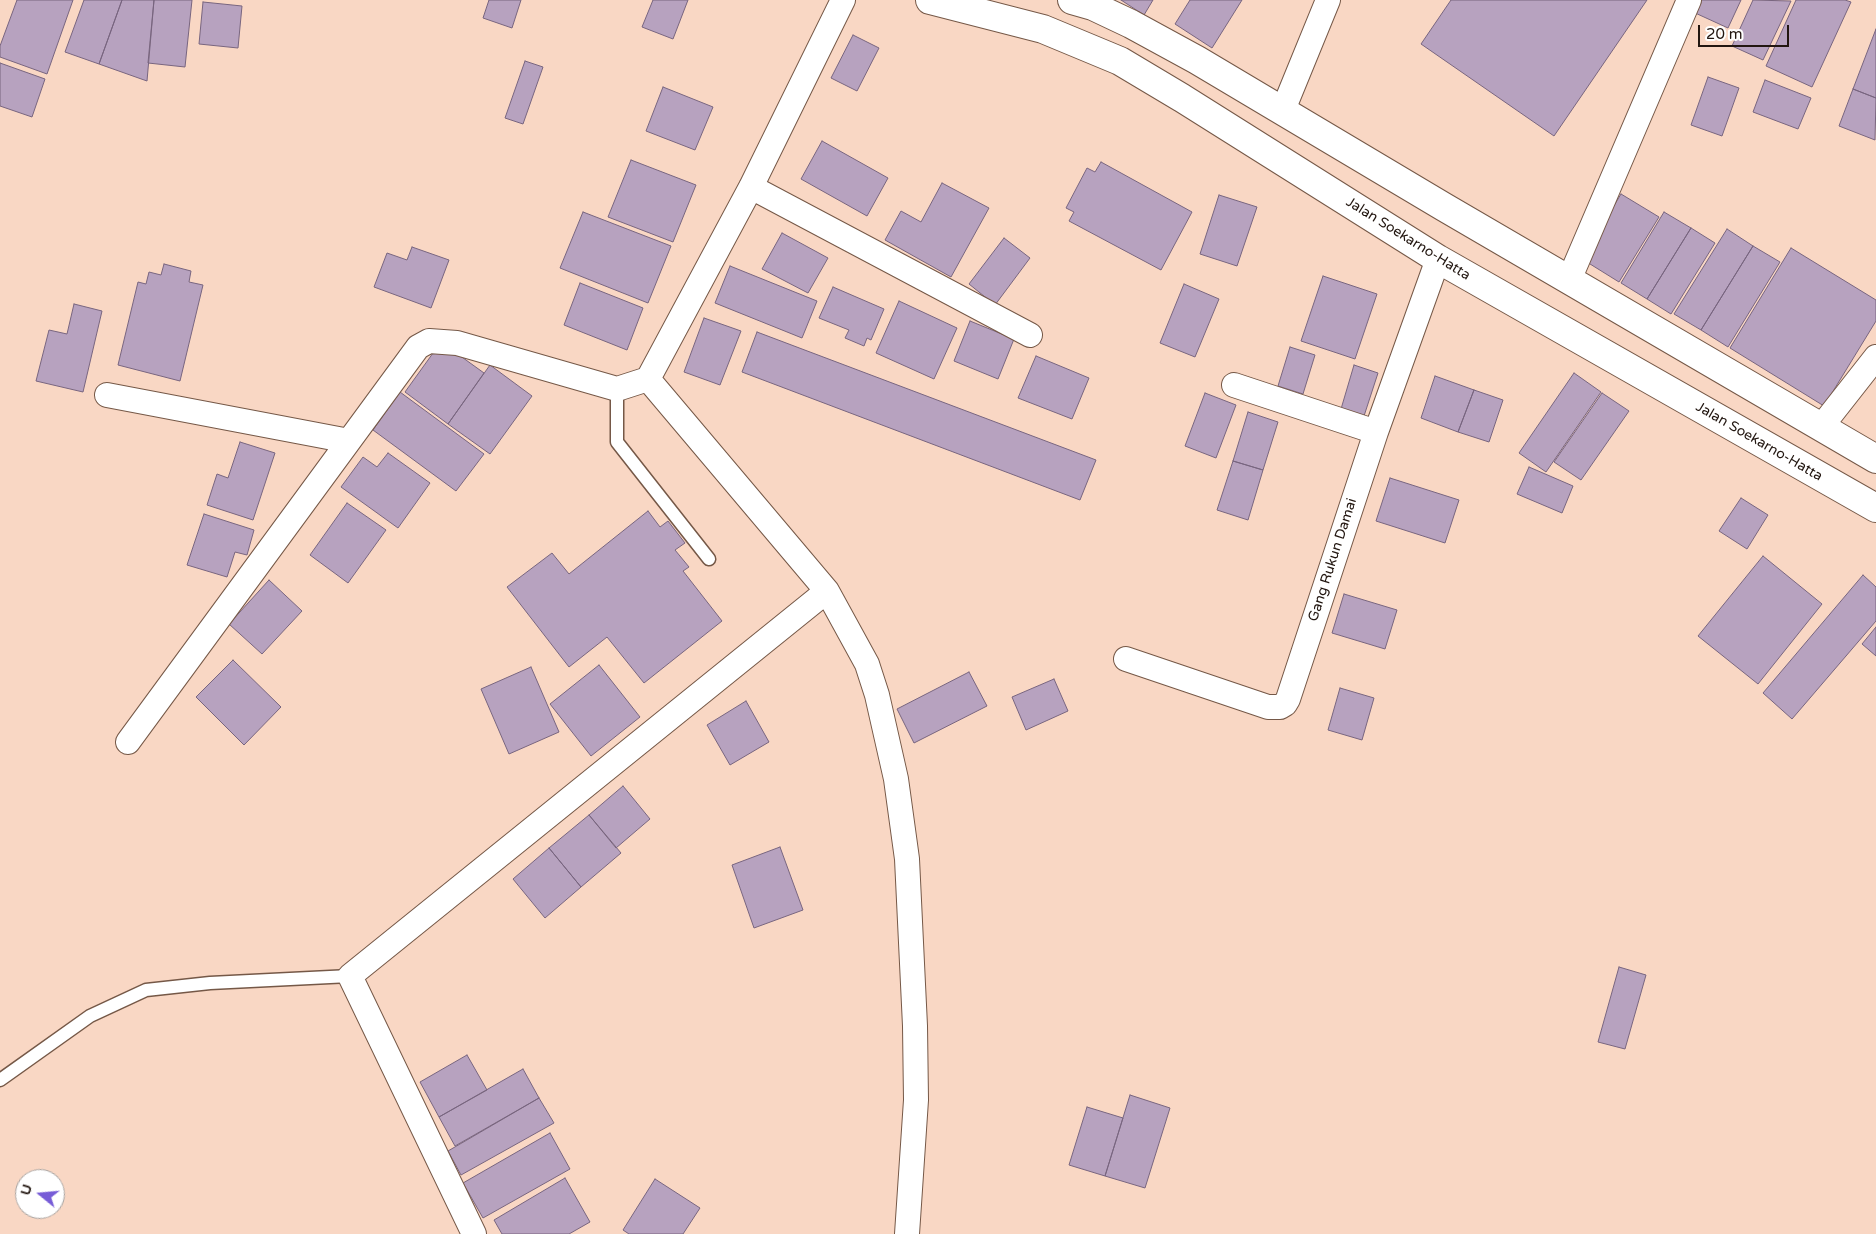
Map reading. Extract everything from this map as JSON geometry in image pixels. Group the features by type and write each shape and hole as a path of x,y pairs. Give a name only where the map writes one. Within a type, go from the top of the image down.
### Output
{"main road":[{"name":"Jalan Soekarno-Hatta","path":"930,0 1043,29 1120,61 1438,259 1876,508"},
{"path":"1072,0 1093,6 1131,24 1283,110 1568,280 1876,459"}],"street":[{"path":"128,742 418,347 429,341 457,343 617,389 648,379 751,187 843,0"},
{"path":"1283,110 1328,0"},
{"path":"1568,280 1689,0"},
{"path":"751,187 1030,335"},
{"name":"Gang Rukun Damai","path":"1126,659 1268,706 1280,707 1285,704 1376,432 1438,259"},
{"path":"1821,427 1876,357"},
{"path":"648,379 828,591 866,664 877,695 896,778 907,859 915,1026 916,1100 907,1234"},
{"path":"1234,385 1376,432"},
{"path":"107,395 349,441"},
{"path":"474,1234 350,976 828,591"}],"lane":[{"path":"617,389 617,442 708,559"},
{"path":"0,1080 90,1016 146,990 210,983 350,976"}],"building":[{"path":"17,0 73,0 47,74 0,57 0,46"},
{"path":"84,0 122,0 99,64 65,52"},
{"path":"122,0 154,0 147,81 99,64"},
{"path":"154,0 192,0 185,67 148,63"},
{"path":"489,0 521,0 512,28 483,18"},
{"path":"653,0 688,0 673,39 642,27"},
{"path":"1121,0 1153,0 1144,15"},
{"path":"1190,0 1242,0 1212,48 1175,24"},
{"path":"1451,0 1647,0 1554,136 1421,44"},
{"path":"1699,0 1741,0 1728,28 1693,12"},
{"path":"1753,0 1791,1 1763,60 1732,46"},
{"path":"1796,0 1845,0 1851,2 1812,87 1766,66"},
{"path":"203,2 242,6 238,48 199,44"},
{"path":"1876,29 1876,98 1853,89"},
{"path":"853,35 879,48 857,91 831,78"},
{"path":"525,61 543,67 523,124 505,118"},
{"path":"0,63 45,79 32,117 0,106"},
{"path":"1708,77 1739,88 1722,136 1691,125"},
{"path":"1765,80 1811,98 1798,129 1753,112"},
{"path":"663,87 713,107 695,150 646,131"},
{"path":"1853,89 1876,98 1875,140 1839,126"},
{"path":"822,141 888,178 867,216 801,179"},
{"path":"631,160 696,185 673,242 608,217"},
{"path":"1101,162 1192,212 1161,270 1069,221 1074,212 1066,208 1087,168 1095,172"},
{"path":"942,183 989,208 951,277 885,240 901,211 921,222"},
{"path":"1621,194 1659,217 1619,282 1582,259"},
{"path":"1219,195 1257,207 1237,266 1200,254"},
{"path":"583,212 671,246 648,303 560,268"},
{"path":"1664,212 1691,228 1647,299 1621,283"},
{"path":"1691,228 1715,243 1671,314 1647,299"},
{"path":"1727,229 1753,246 1701,330 1674,314"},
{"path":"782,233 828,258 808,293 762,269"},
{"path":"1004,238 1030,258 995,305 969,284"},
{"path":"1753,246 1780,262 1728,347 1701,330"},
{"path":"412,247 449,260 431,308 374,287 387,253 407,260"},
{"path":"1791,248 1876,300 1876,321 1824,406 1730,348"},
{"path":"164,264 191,271 189,282 203,285 180,381 118,365 138,282 146,284 149,272 161,275"},
{"path":"730,266 817,301 802,338 715,303"},
{"path":"1323,276 1377,294 1355,359 1301,341"},
{"path":"580,283 643,308 627,350 564,325"},
{"path":"1184,284 1219,299 1195,357 1160,343"},
{"path":"833,287 884,309 871,340 867,338 864,346 845,338 849,330 819,318"},
{"path":"899,301 957,328 934,379 876,353"},
{"path":"74,304 102,311 83,392 36,381 49,330 67,334"},
{"path":"704,318 741,331 720,385 684,372"},
{"path":"970,321 1014,339 998,379 954,361"},
{"path":"757,332 1096,460 1080,500 742,372"},
{"path":"441,342 484,373 448,424 405,392"},
{"path":"1290,347 1315,355 1303,394 1278,386"},
{"path":"1036,356 1089,378 1072,419 1018,398"},
{"path":"490,365 532,396 490,454 448,424"},
{"path":"1354,365 1378,373 1364,416 1341,409"},
{"path":"1574,373 1601,392 1546,472 1519,453"},
{"path":"1435,376 1474,390 1458,432 1421,418"},
{"path":"1474,390 1503,400 1489,442 1458,432"},
{"path":"400,392 484,454 456,491 373,430"},
{"path":"1205,393 1236,405 1216,458 1185,446"},
{"path":"1602,393 1629,411 1581,480 1554,462"},
{"path":"1248,412 1278,422 1263,470 1233,461"},
{"path":"240,442 275,453 253,520 207,505 217,474 228,478"},
{"path":"388,453 430,483 398,528 341,487 363,457 377,467"},
{"path":"1233,461 1263,470 1248,520 1217,510"},
{"path":"1529,467 1573,486 1562,513 1517,494"},
{"path":"1390,478 1459,500 1445,543 1376,521"},
{"path":"1741,498 1768,515 1747,549 1719,531"},
{"path":"347,503 386,530 348,583 310,555"},
{"path":"648,511 660,527 668,521 685,543 675,550 689,567 683,571 722,621 644,683 607,637 569,667 507,587 552,553 569,574"},
{"path":"204,514 254,530 247,555 235,552 227,577 187,565"},
{"path":"1763,556 1822,604 1758,684 1698,636"},
{"path":"1863,575 1876,587 1876,621 1792,719 1763,693"},
{"path":"269,580 302,611 262,654 229,624"},
{"path":"1344,594 1397,610 1385,649 1332,633"},
{"path":"1876,627 1876,656 1862,644"},
{"path":"233,660 281,707 244,745 196,697"},
{"path":"599,665 640,717 591,756 550,704"},
{"path":"531,667 559,732 509,754 481,689"},
{"path":"969,672 987,706 914,743 897,709"},
{"path":"1054,679 1068,711 1026,730 1012,697"},
{"path":"1340,688 1374,698 1362,740 1328,730"},
{"path":"746,701 769,742 730,765 707,725"},
{"path":"623,786 650,819 616,848 589,815"},
{"path":"589,815 621,853 581,887 549,848"},
{"path":"780,847 803,910 754,928 732,865"},
{"path":"549,848 581,887 545,918 513,879"},
{"path":"1619,967 1646,975 1625,1049 1598,1042"},
{"path":"467,1055 487,1090 439,1117 420,1082"},
{"path":"523,1069 539,1098 455,1146 439,1117"},
{"path":"1130,1095 1170,1108 1145,1188 1105,1176"},
{"path":"539,1098 554,1123 461,1175 448,1151"},
{"path":"1087,1107 1123,1118 1105,1176 1069,1165"},
{"path":"550,1133 570,1169 483,1218 463,1183"},
{"path":"565,1178 590,1222 569,1234 502,1234 494,1220"},
{"path":"655,1179 700,1208 683,1234 629,1234 623,1230"}]}
